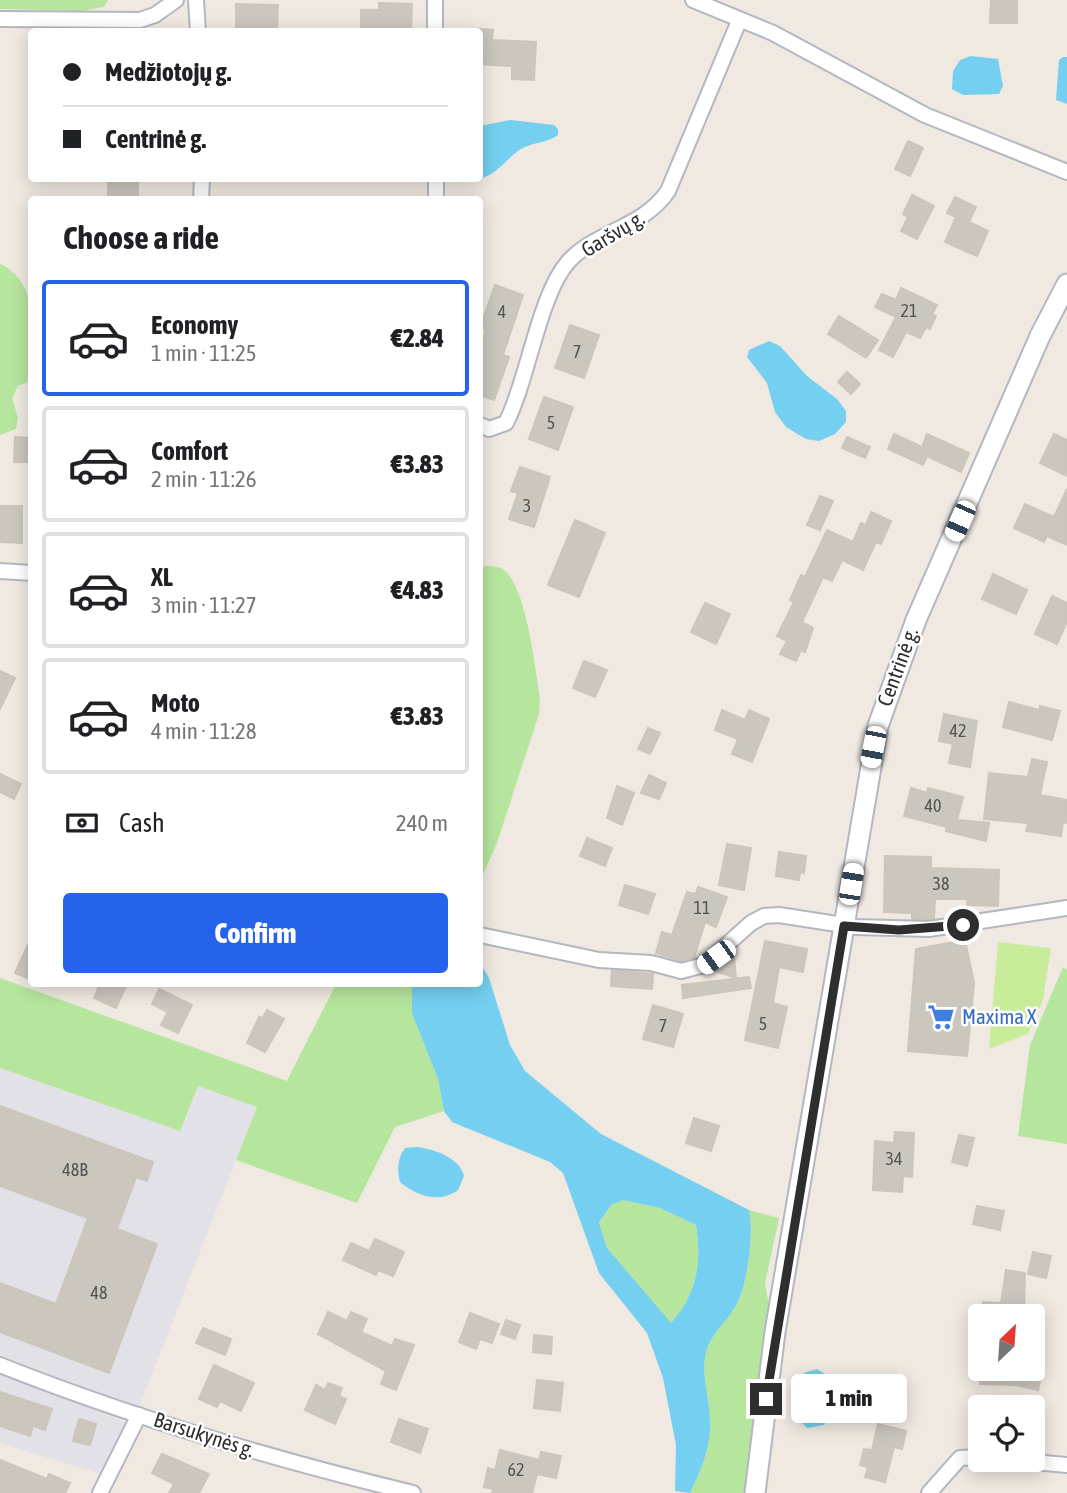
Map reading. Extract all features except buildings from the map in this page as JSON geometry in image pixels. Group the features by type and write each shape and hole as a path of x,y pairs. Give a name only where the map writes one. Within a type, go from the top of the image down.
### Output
{"main road":[{"name":"Centrinė g.","path":"755,1493 775,1332 869,769 886,695 1040,336 1067,284"}],"street":[{"path":"0,19 139,20 155,15 176,0"},
{"path":"196,0 198,28"},
{"path":"435,0 435,28"},
{"path":"693,0 773,33 925,115 1067,172"},
{"name":"Garšvų g.","path":"483,426 489,429 506,423 551,295 570,260 649,214 668,191 739,21"},
{"path":"0,571 28,573"},
{"path":"483,936 600,960 651,963 681,971 704,965 751,923 764,916 779,915 844,926 929,929 1067,908"},
{"name":"Barsukynės g.","path":"0,1365 71,1394 305,1467 412,1493"},
{"path":"100,1493 139,1415"},
{"path":"929,1493 960,1458 968,1458"},
{"path":"1045,1463 1067,1465"}],"shaded area":[{"path":"0,1068 180,1131 198,1086 257,1107 138,1409 0,1355"},
{"path":"0,1372 128,1423 101,1474 0,1443"}],"green space":[{"path":"0,0 108,0 104,7 83,11 0,9"},
{"path":"0,264 13,273 28,297 28,382 18,386 12,398 18,418 16,429 0,435"},
{"path":"498,567 513,581 529,631 540,698 539,714 497,843 483,874 483,568"},
{"path":"998,942 1051,948 1043,1000 1028,1034 989,1049"},
{"path":"1063,967 1067,970 1067,1144 1018,1136 1030,1045"},
{"path":"0,978 287,1081 334,987 412,987 413,1013 438,1079 444,1111 395,1127 357,1203 236,1160 257,1107 198,1086 180,1131 0,1068"},
{"path":"623,1200 660,1208 696,1225 696,1278 687,1301 671,1324 607,1248 599,1224 611,1205"},
{"path":"749,1210 779,1218 765,1283 769,1306 745,1493 690,1493 705,1459 709,1441 710,1414 705,1358 710,1341 735,1307 742,1290 750,1242"}],"water":[{"path":"971,56 998,59 1003,86 999,94 963,95 952,89 953,71 960,60"},
{"path":"1067,57 1067,104 1056,100 1059,60"},
{"path":"510,120 554,125 558,129 558,135 521,149 494,172 483,177 483,125"},
{"path":"769,341 780,346 807,376 837,399 846,411 846,422 835,434 819,441 806,439 786,427 775,412 767,383 747,357 749,350"},
{"path":"483,968 489,978 510,1045 525,1071 601,1134 749,1210 750,1242 742,1290 735,1307 710,1341 705,1358 710,1414 709,1441 705,1459 690,1493 675,1491 676,1445 663,1378 647,1333 599,1273 563,1173 550,1162 452,1122 444,1111 438,1079 412,1013 412,987 483,987","holes":["623,1200 660,1208 696,1225 696,1277 687,1301 671,1323 607,1248 599,1223 611,1205"]},
{"path":"417,1147 438,1152 457,1164 464,1176 458,1190 443,1197 428,1196 400,1182 400,1156 405,1148"},
{"path":"817,1369 833,1379 834,1408 824,1425 807,1428 798,1419 799,1384 804,1373"}],"place":[{"name":"Maxima X","path":"941,1017"}],"route":[{"path":"766,1399 779,1307 844,926 899,930 963,925"}]}
